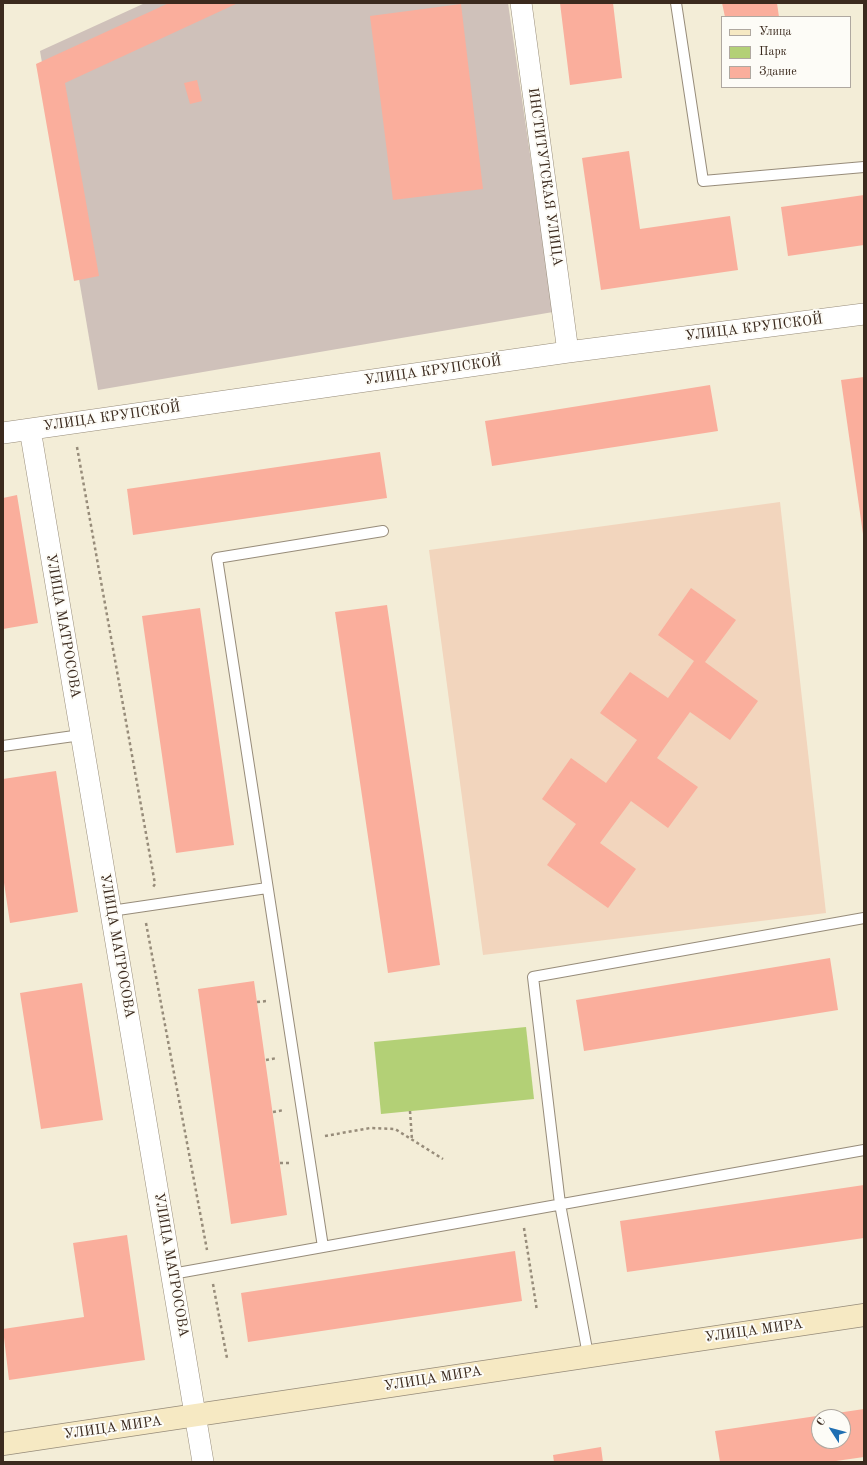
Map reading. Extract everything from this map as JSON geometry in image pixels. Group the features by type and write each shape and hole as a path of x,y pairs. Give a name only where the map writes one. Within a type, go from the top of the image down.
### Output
{"main road":[{"name":"УЛИЦА МИРА","path":"3,1444 196,1416 588,1355 864,1315"}],"street":[{"name":"ИНСТИТУТСКАЯ УЛИЦА","path":"521,3 568,352"},
{"name":"УЛИЦА КРУПСКОЙ","path":"3,433 568,352 864,314"},
{"name":"УЛИЦА МАТРОСОВА","path":"30,429 203,1462"}],"lane":[{"path":"676,3 703,181 864,167"},
{"path":"323,1247 216,558 383,531"},
{"path":"3,746 81,735"},
{"path":"111,911 267,888"},
{"path":"588,1355 560,1204 533,977 864,918"},
{"path":"172,1274 864,1150"}],"path":[{"path":"77,447 155,884 142,906 210,1267"},
{"path":"410,1112 412,1140"},
{"path":"306,1139 370,1128 395,1129 443,1159"},
{"path":"524,1223 537,1311"},
{"path":"213,1280 227,1358"}],"shaded area":[{"path":"145,3 508,3 553,312 98,390 40,51"},
{"path":"780,502 826,913 483,955 429,550"}],"green space":[{"path":"526,1027 534,1099 381,1114 374,1042"}],"building":[{"path":"169,3 238,3 65,83 99,276 74,281 36,64"},
{"path":"560,3 613,3 622,78 570,85"},
{"path":"722,3 777,3 779,16 725,16"},
{"path":"461,4 483,189 393,200 370,16"},
{"path":"197,80 202,101 190,104 184,83"},
{"path":"629,151 640,229 730,216 738,270 601,290 582,158"},
{"path":"864,195 864,245 788,256 781,207"},
{"path":"864,377 864,534 863,534 841,380"},
{"path":"710,385 718,431 492,466 485,421"},
{"path":"380,452 387,498 133,535 127,489"},
{"path":"17,495 38,623 3,629 3,498"},
{"path":"691,588 736,620 705,662 758,701 730,740 690,712 657,758 698,787 668,828 631,801 600,843 636,869 608,908 547,865 576,824 542,799 571,758 606,783 637,740 600,713 630,672 668,698 694,661 658,635"},
{"path":"387,605 440,965 388,973 335,612"},
{"path":"200,608 234,845 176,853 142,616"},
{"path":"56,771 78,912 10,923 3,876 3,779"},
{"path":"830,958 838,1010 584,1051 576,1000"},
{"path":"254,981 287,1215 231,1224 198,989"},
{"path":"82,983 103,1120 41,1129 20,993"},
{"path":"864,1185 864,1238 627,1272 620,1221"},
{"path":"127,1235 145,1360 9,1380 3,1329 84,1317 73,1243"},
{"path":"515,1251 522,1301 248,1342 241,1293"},
{"path":"864,1409 864,1457 829,1462 720,1462 715,1431 811,1417 811,1449 851,1449 851,1411"},
{"path":"601,1447 603,1462 554,1462 553,1455"}]}
